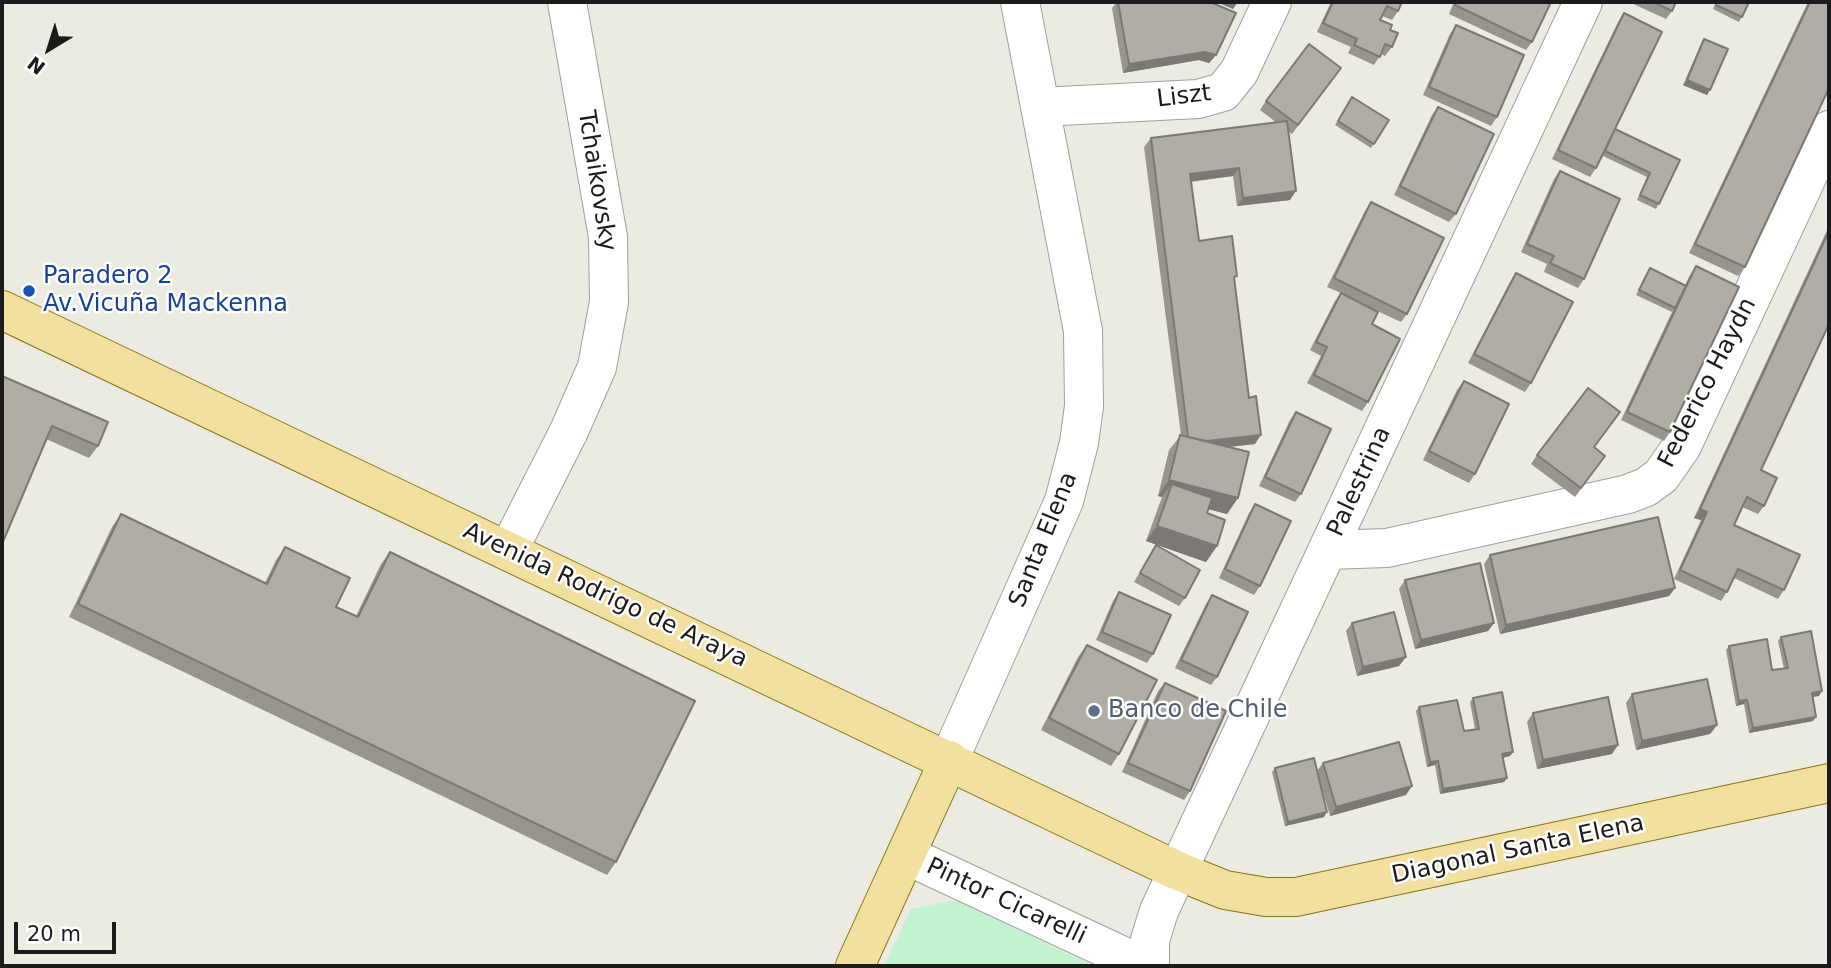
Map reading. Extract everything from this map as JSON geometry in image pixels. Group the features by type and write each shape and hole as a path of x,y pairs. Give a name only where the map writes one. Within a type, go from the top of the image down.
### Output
{"main road":[{"name":"Avenida Rodrigo de Araya","path":"2,310 1192,878"},
{"name":"Santa Elena","path":"855,966 949,760"},
{"name":"Diagonal Santa Elena","path":"1192,878 1266,897 1296,897 1829,783"}],"street":[{"name":"Tchaikovsky","path":"508,551 569,431 597,367 610,302 608,237 567,2"},
{"name":"Santa Elena","path":"949,760 1052,530 1079,443 1085,394 1083,331 1020,2"},
{"name":"Liszt","path":"1040,107 1198,99 1223,92 1239,72 1272,2"},
{"name":"Palestrina","path":"1150,966 1150,940 1192,878 1328,550 1583,2"},
{"name":"Federico Haydn","path":"1328,550 1387,548 1628,494 1646,487 1661,476 1682,446 1829,130"},
{"name":"Pintor Cicarelli","path":"906,855 1144,966"}],"green space":[{"path":"955,900 1094,966 884,966 911,909"}],"building":[{"path":"1118,2 1210,2 1236,13 1216,55 1205,52 1129,64"},
{"path":"1333,2 1402,2 1398,11 1387,6 1380,20 1392,25 1390,30 1398,33 1392,47 1385,44 1380,57 1354,45 1357,39 1323,23"},
{"path":"1456,2 1551,2 1532,42 1455,5"},
{"path":"1653,2 1676,2 1672,11"},
{"path":"1717,2 1749,2 1742,17 1716,5"},
{"path":"1810,2 1829,2 1829,88 1745,267 1695,244"},
{"path":"1624,13 1662,32 1596,168 1558,150"},
{"path":"1456,25 1524,55 1497,117 1429,87"},
{"path":"1704,39 1728,49 1710,90 1687,80"},
{"path":"1309,44 1341,68 1298,125 1266,101"},
{"path":"1352,97 1389,120 1374,144 1338,121"},
{"path":"1438,107 1494,134 1456,214 1400,186"},
{"path":"1287,121 1296,191 1243,198 1239,168 1190,174 1199,241 1232,236 1237,276 1234,277 1249,398 1256,396 1261,435 1207,441 1188,437 1151,138"},
{"path":"1615,129 1680,160 1659,204 1640,195 1650,173 1605,151"},
{"path":"1560,171 1620,199 1584,279 1550,263 1554,256 1527,244"},
{"path":"1371,202 1444,238 1407,314 1334,278"},
{"path":"1829,231 1829,324 1761,470 1777,478 1764,506 1747,497 1734,525 1800,555 1784,590 1738,569 1727,592 1680,570 1707,512 1700,509"},
{"path":"1696,266 1739,287 1670,432 1627,412"},
{"path":"1650,268 1686,286 1675,308 1639,290"},
{"path":"1516,273 1573,302 1531,383 1474,354"},
{"path":"1341,293 1378,312 1372,324 1400,339 1368,402 1314,375 1327,347 1316,342"},
{"path":"2,376 108,422 98,446 52,426 2,544"},
{"path":"1464,381 1509,404 1475,474 1429,451"},
{"path":"1588,388 1620,412 1594,447 1605,456 1581,488 1537,455"},
{"path":"1296,412 1331,429 1301,494 1265,477"},
{"path":"1180,435 1249,452 1238,498 1169,480"},
{"path":"1172,484 1212,498 1207,513 1225,520 1217,546 1157,526"},
{"path":"1255,504 1291,521 1260,586 1225,569"},
{"path":"121,514 267,584 285,547 350,578 336,607 358,617 390,552 695,701 616,862 78,604"},
{"path":"1658,517 1675,588 1506,625 1490,555"},
{"path":"1156,545 1200,570 1185,598 1140,573"},
{"path":"1480,563 1494,623 1421,640 1405,580"},
{"path":"1119,592 1171,615 1153,654 1102,632"},
{"path":"1212,595 1248,612 1217,677 1181,660"},
{"path":"1394,612 1406,657 1363,667 1352,623"},
{"path":"1811,631 1822,691 1812,693 1816,717 1753,728 1747,700 1739,701 1729,646 1767,639 1772,670 1788,668 1781,637"},
{"name":"Banco de Chile","path":"1087,645 1157,680 1119,754 1049,718"},
{"path":"1707,679 1717,725 1642,741 1632,694"},
{"path":"1165,683 1226,711 1190,791 1128,763"},
{"path":"1502,692 1513,752 1502,754 1507,778 1443,789 1438,761 1430,762 1419,707 1457,700 1464,731 1479,729 1473,698"},
{"path":"1608,697 1618,745 1543,760 1533,713"},
{"path":"1399,742 1412,786 1336,807 1323,763"},
{"path":"1314,758 1327,812 1288,822 1275,768"}],"place":[{"name":"Paradero 2 Av.Vicuña Mackenna","path":"29,291"},
{"name":"Banco de Chile","path":"1094,711"}]}
